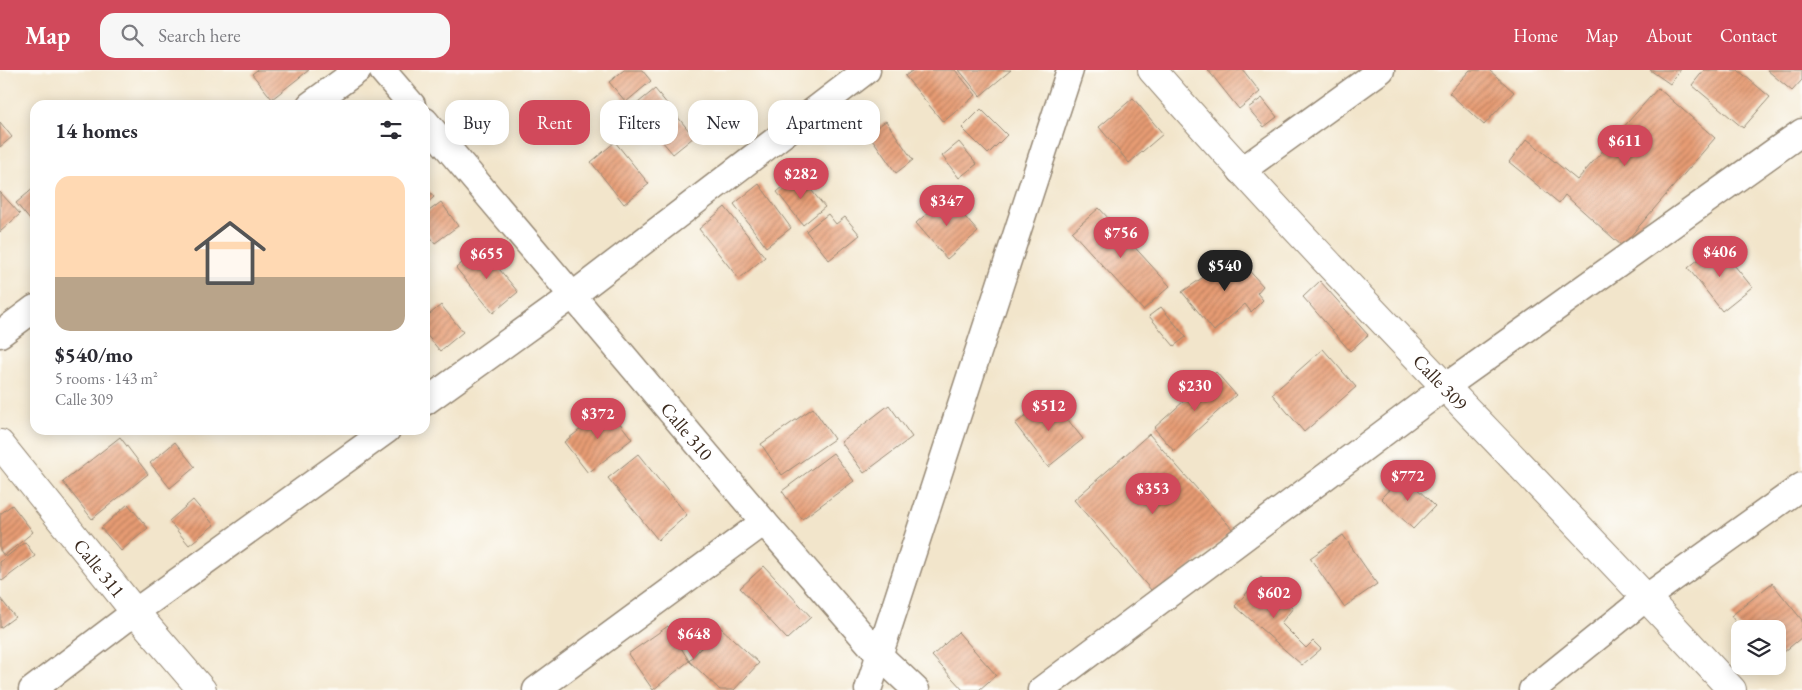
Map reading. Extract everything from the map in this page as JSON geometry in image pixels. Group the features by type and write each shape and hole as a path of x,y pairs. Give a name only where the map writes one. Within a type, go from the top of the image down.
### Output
{"street":[{"path":"317,100 358,70"},
{"path":"382,70 408,100"},
{"path":"430,398 572,296 867,70"},
{"path":"868,690 1070,70"},
{"name":"Calle 309","path":"1152,70 1240,171 1647,597 1732,690"},
{"path":"1240,171 1381,70"},
{"name":"Calle 310","path":"430,127 764,522 880,656 916,690"},
{"path":"1041,690 1445,387 1802,132"},
{"path":"0,334 30,312"},
{"path":"32,690 134,612 380,435"},
{"name":"Calle 311","path":"0,444 134,612 202,690"},
{"path":"1532,690 1647,597 1802,486"},
{"path":"536,690 764,522"}],"building":[{"path":"257,70 309,70 272,99 252,74"},
{"path":"624,70 642,70 651,81 628,100 624,100 609,82"},
{"path":"913,70 955,70 976,95 943,122 905,76"},
{"path":"959,70 1011,70 980,96"},
{"path":"1208,70 1243,70 1260,92 1239,109"},
{"path":"1470,70 1489,70 1514,92 1484,125 1449,93"},
{"path":"1650,70 1680,70 1670,84"},
{"path":"1704,70 1738,70 1770,97 1743,128 1692,85"},
{"path":"1767,70 1802,70 1802,80 1792,91"},
{"path":"1658,88 1715,138 1622,246 1565,195 1559,203 1509,162 1527,139 1577,180"},
{"path":"655,89 664,100 642,100"},
{"path":"1133,98 1163,134 1129,163 1099,127"},
{"path":"1262,98 1277,117 1264,127 1248,108"},
{"path":"981,109 1007,135 988,154 962,128"},
{"path":"678,117 688,130 688,142 673,154 665,145 678,145"},
{"path":"886,121 913,160 896,173 876,145 880,145 880,125"},
{"path":"0,122 12,137 0,147"},
{"path":"959,142 977,164 959,178 942,156"},
{"path":"611,145 617,145 649,184 624,204 591,162"},
{"path":"798,174 825,207 803,225 777,192"},
{"path":"759,184 791,228 766,247 734,204"},
{"path":"30,191 30,220 16,203"},
{"path":"0,192 20,214 0,232"},
{"path":"430,192 434,197 430,201"},
{"path":"947,196 978,232 947,259 916,223"},
{"path":"441,202 458,226 435,243 430,236 430,210"},
{"path":"725,207 765,257 739,279 699,229"},
{"path":"1099,208 1170,286 1143,310 1072,232"},
{"path":"828,214 836,224 845,217 860,235 829,260 806,231"},
{"path":"1717,244 1752,287 1722,311 1688,268"},
{"path":"481,247 518,292 493,313 456,268"},
{"path":"1235,255 1263,286 1257,293 1263,300 1251,312 1245,304 1214,331 1182,292"},
{"path":"1320,281 1368,335 1350,351 1303,297"},
{"path":"441,305 463,332 440,351 430,339 430,314"},
{"path":"1161,307 1186,337 1174,346 1149,316"},
{"path":"1323,349 1356,387 1304,432 1272,394"},
{"path":"1216,372 1236,395 1174,451 1154,428"},
{"path":"1050,397 1083,439 1048,467 1015,424"},
{"path":"889,405 912,437 864,473 841,442"},
{"path":"608,408 632,439 588,473 564,442"},
{"path":"813,408 834,439 782,475 761,444"},
{"path":"1149,434 1233,530 1157,597 1074,500"},
{"path":"120,437 148,474 92,519 63,482"},
{"path":"175,442 195,467 170,488 150,463"},
{"path":"833,453 854,481 802,519 782,491"},
{"path":"638,454 687,515 658,540 608,478"},
{"path":"1403,475 1435,506 1413,529 1381,498"},
{"path":"193,500 214,525 189,545 169,521"},
{"path":"128,504 148,528 121,551 101,528"},
{"path":"12,505 33,532 4,556 0,550 0,514"},
{"path":"1343,535 1377,584 1344,607 1310,558"},
{"path":"25,542 35,556 2,581 0,578 0,562"},
{"path":"764,566 811,617 787,639 740,588"},
{"path":"1261,577 1293,608 1281,623 1306,648 1313,641 1321,649 1302,665 1235,606"},
{"path":"1772,583 1802,620 1802,637 1786,650 1786,620 1734,620 1731,616"},
{"path":"0,598 15,617 0,628"},
{"path":"668,626 689,661 653,690 628,654"},
{"path":"720,627 759,663 734,690 720,690 689,661"},
{"path":"958,632 996,675 979,690 963,690 932,656"}]}
